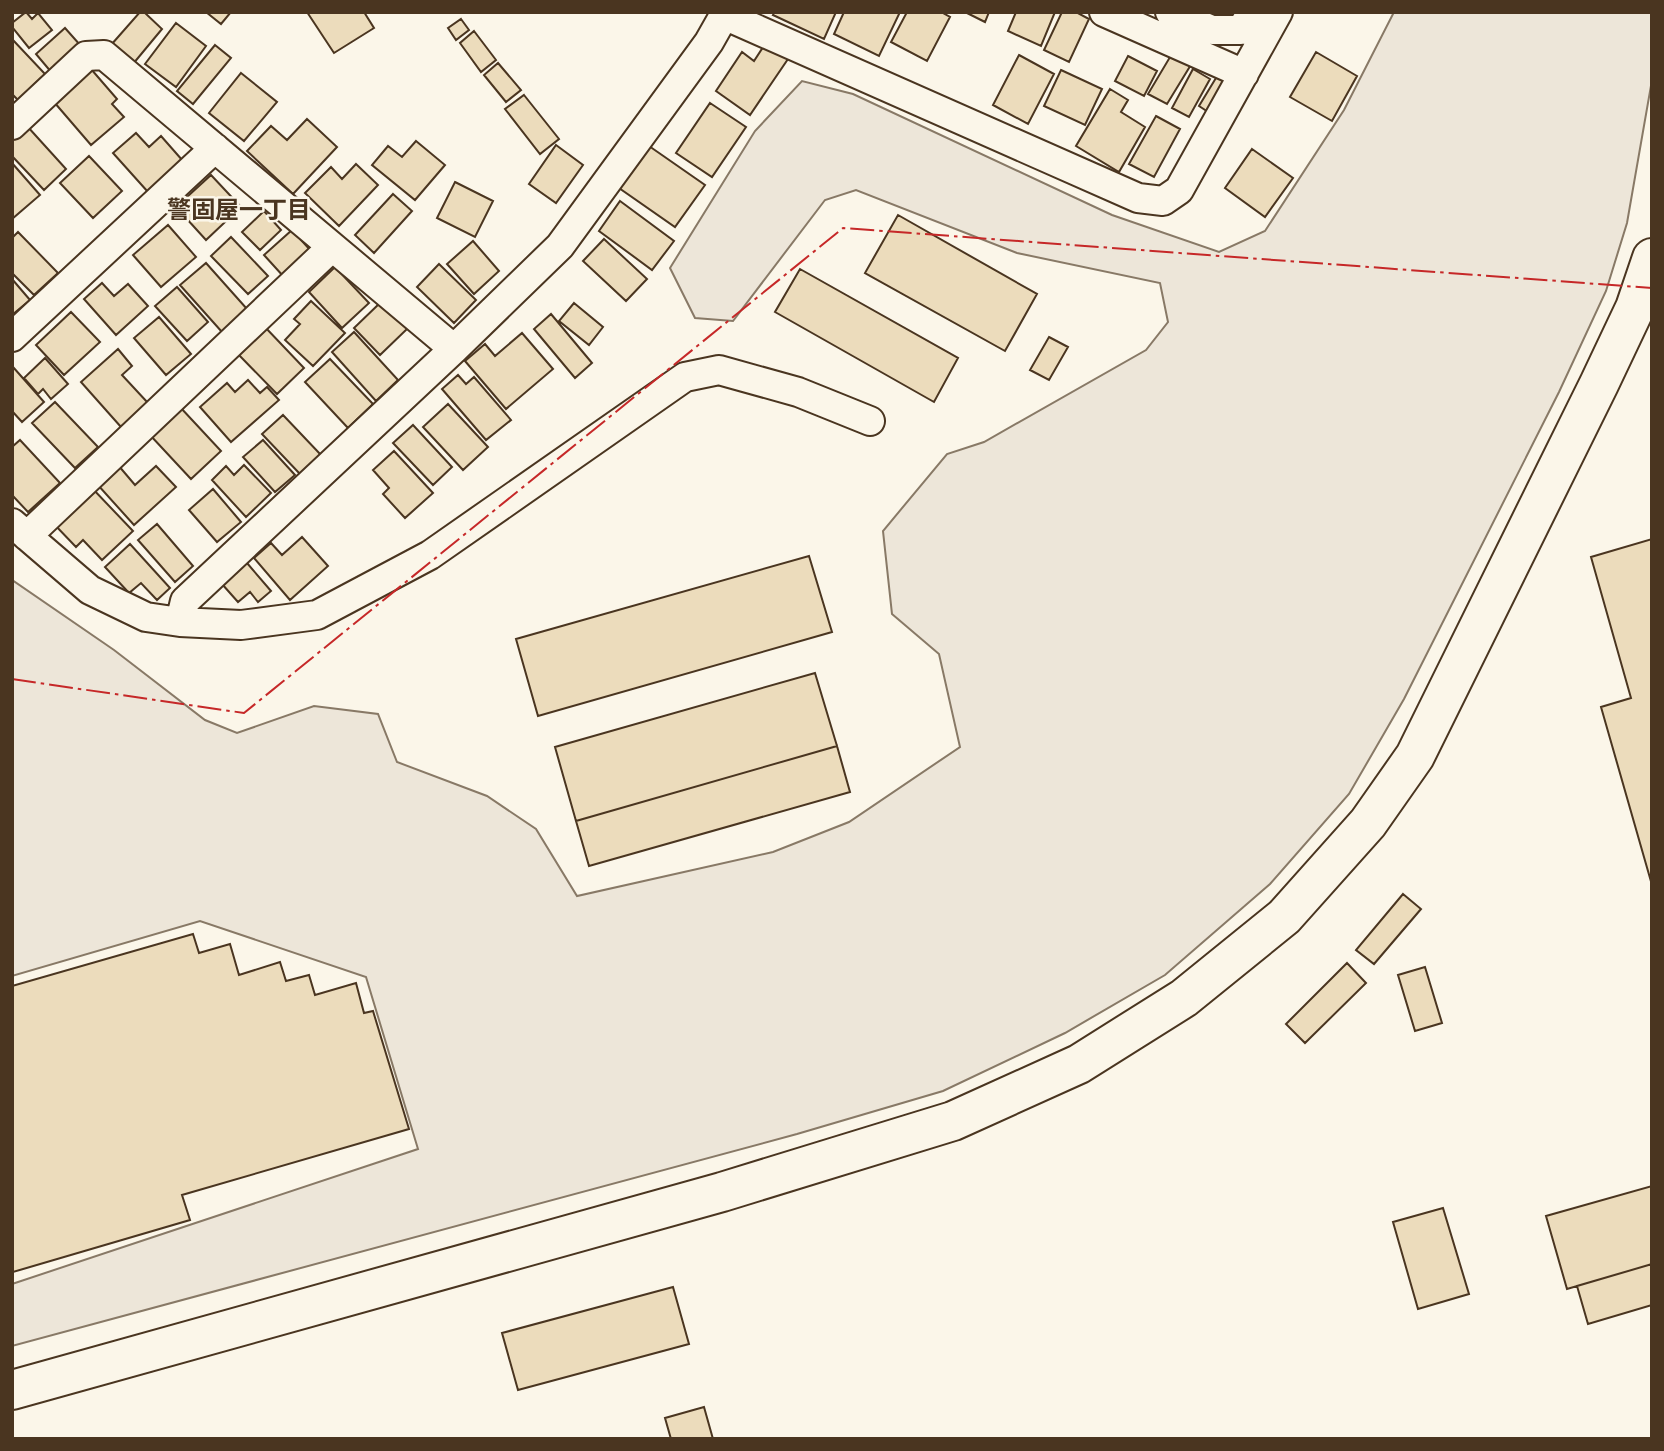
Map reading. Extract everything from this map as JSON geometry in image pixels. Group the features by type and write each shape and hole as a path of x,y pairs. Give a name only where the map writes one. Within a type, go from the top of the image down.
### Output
{"street":[{"path":"1104,12 1244,74"},
{"path":"1170,12 1212,30 1241,30 1252,12"},
{"path":"180,622 185,601 560,246 709,42 725,14 1138,198 1163,201 1179,190 1278,12"},
{"path":"12,125 86,56 104,55 454,349"},
{"path":"12,337 215,148"},
{"path":"332,247 20,530 90,590 146,617 180,622 242,625 317,615 430,555 685,377 719,370 798,392 870,421"},
{"path":"12,1390 722,1192 953,1121 1079,1064 1184,998 1284,917 1368,823 1415,756 1599,384 1635,308 1652,258"}],"shaded area":[{"path":"1394,12 1652,12 1652,80 1627,223 1606,291 1559,392 1404,699 1349,794 1270,884 1165,975 1065,1033 943,1091 797,1134 12,1346 12,1284 418,1149 366,977 200,921 12,976 12,580 114,650 205,720 237,733 314,706 378,714 397,762 487,796 536,829 577,896 773,852 849,822 960,747 939,654 892,614 883,531 947,454 984,442 1146,350 1168,322 1160,283 1017,253 856,190 825,200 733,321 695,318 670,268 755,131 802,81 853,94 1112,215 1219,252 1265,231 1344,110"}],"building":[{"path":"26,12 32,19 38,13 52,30 29,48 12,27 12,23"},
{"path":"140,12 144,12 162,29 133,64 111,45"},
{"path":"206,12 231,12 221,24"},
{"path":"307,12 364,12 374,28 334,53"},
{"path":"775,12 836,12 824,39 773,15"},
{"path":"844,12 900,12 879,56 834,34"},
{"path":"907,12 941,12 950,17 927,61 891,42"},
{"path":"965,12 989,12 985,22"},
{"path":"1016,12 1055,12 1041,46 1008,31"},
{"path":"1062,12 1076,12 1089,19 1069,62 1044,50"},
{"path":"461,19 469,30 456,40 448,28"},
{"path":"176,23 206,46 176,87 145,64"},
{"path":"65,28 81,46 52,73 36,54"},
{"path":"474,31 496,60 481,72 460,43"},
{"path":"12,39 45,74 18,100 12,94"},
{"path":"767,41 790,56 750,115 716,91 742,52 754,61"},
{"path":"215,45 231,58 193,104 177,91"},
{"path":"1173,52 1192,63 1167,104 1148,94"},
{"path":"1316,52 1357,76 1332,121 1290,97"},
{"path":"1019,55 1054,74 1028,124 993,105"},
{"path":"1128,56 1157,71 1144,96 1115,81"},
{"path":"498,63 521,90 506,102 484,75"},
{"path":"1222,68 1239,78 1216,117 1199,106"},
{"path":"91,69 117,99 112,104 124,117 91,145 54,102"},
{"path":"1193,69 1210,79 1189,117 1172,108"},
{"path":"1061,70 1102,89 1085,125 1044,106"},
{"path":"241,73 277,102 244,141 209,113"},
{"path":"1110,89 1128,100 1121,112 1145,127 1119,172 1076,146"},
{"path":"524,95 559,139 540,154 505,109"},
{"path":"710,103 746,127 712,177 676,153"},
{"path":"1156,116 1180,129 1154,177 1129,164"},
{"path":"307,119 337,147 293,194 247,151 271,126 287,140"},
{"path":"27,126 66,169 44,190 12,156 12,140"},
{"path":"136,133 149,147 161,136 183,161 148,192 113,153"},
{"path":"416,141 445,165 415,200 372,165 388,146 402,157"},
{"path":"556,145 583,165 556,203 529,184"},
{"path":"649,146 705,185 675,227 619,188"},
{"path":"1252,149 1293,178 1265,217 1225,188"},
{"path":"89,156 122,191 93,218 60,183"},
{"path":"12,163 40,195 12,219"},
{"path":"356,164 378,185 339,226 305,193 331,167 342,179"},
{"path":"211,175 241,207 206,240 176,207"},
{"path":"455,182 493,201 475,237 437,218"},
{"path":"393,194 412,211 374,253 355,235"},
{"path":"620,201 674,241 652,270 599,231"},
{"path":"264,211 281,230 260,250 242,232"},
{"path":"898,215 1037,294 1005,351 865,273"},
{"path":"168,225 196,257 161,287 133,255"},
{"path":"292,230 312,252 284,277 264,255"},
{"path":"18,232 58,273 34,295 12,273 12,238"},
{"path":"231,237 268,276 248,294 211,256"},
{"path":"604,239 647,279 626,301 583,261"},
{"path":"473,241 499,271 474,294 447,264"},
{"path":"206,263 247,309 222,332 180,285"},
{"path":"439,264 476,300 454,323 417,287"},
{"path":"335,267 369,303 342,328 309,292"},
{"path":"800,269 958,358 934,402 775,312"},
{"path":"12,279 30,300 12,315"},
{"path":"102,283 114,296 128,284 148,306 116,335 84,299"},
{"path":"177,287 208,322 187,341 155,306"},
{"path":"311,301 345,333 313,366 285,340 300,324 294,319"},
{"path":"381,302 407,329 380,355 354,328"},
{"path":"574,303 603,327 589,345 559,321"},
{"path":"71,312 100,342 64,375 36,345"},
{"path":"551,314 592,363 575,378 534,329"},
{"path":"159,317 191,354 166,375 134,338"},
{"path":"264,326 304,368 277,394 236,352"},
{"path":"354,332 398,380 376,401 332,352"},
{"path":"522,333 553,369 506,409 465,361 485,344 495,356"},
{"path":"1049,337 1068,347 1049,380 1030,370"},
{"path":"118,349 132,366 122,375 148,403 121,427 81,382"},
{"path":"45,358 68,384 51,399 43,389 38,394 24,378"},
{"path":"330,359 373,404 348,428 305,382"},
{"path":"13,367 44,402 22,422 12,411"},
{"path":"458,375 466,384 474,377 511,420 486,440 442,389"},
{"path":"248,380 260,393 267,387 279,400 231,442 200,407 227,383 235,392"},
{"path":"55,402 98,447 75,468 32,423"},
{"path":"448,404 488,447 463,470 423,427"},
{"path":"180,407 221,451 191,479 150,435"},
{"path":"283,415 321,455 300,474 262,434"},
{"path":"413,425 452,467 433,485 393,443"},
{"path":"20,440 60,483 28,512 12,495 12,447"},
{"path":"263,440 295,475 275,492 243,457"},
{"path":"394,451 433,493 405,518 383,494 389,488 373,470"},
{"path":"118,465 135,485 156,466 176,487 134,525 97,484"},
{"path":"244,465 271,493 246,517 212,480 226,466 234,475"},
{"path":"91,487 133,531 102,560 83,540 76,547 53,523"},
{"path":"213,489 241,522 217,542 189,510"},
{"path":"157,524 193,566 175,582 138,540"},
{"path":"302,537 328,566 290,600 254,558 271,543 282,555"},
{"path":"1652,539 1652,885 1601,707 1631,698 1591,557"},
{"path":"130,544 170,588 157,600 141,583 129,593 105,567"},
{"path":"809,556 832,632 538,716 516,639"},
{"path":"247,563 271,591 258,602 250,592 238,602 222,584"},
{"path":"815,673 837,746 576,821 555,747"},
{"path":"837,746 850,792 589,866 576,821"},
{"path":"1403,894 1421,909 1374,964 1356,950"},
{"path":"193,934 199,953 230,944 239,975 280,962 286,981 309,975 315,995 356,983 364,1013 373,1011 409,1129 182,1195 190,1220 13,1272 12,986"},
{"path":"1347,963 1366,983 1305,1043 1286,1024"},
{"path":"1425,967 1442,1023 1415,1031 1398,975"},
{"path":"1652,1186 1652,1264 1567,1289 1546,1216"},
{"path":"1443,1208 1469,1294 1418,1309 1393,1222"},
{"path":"1652,1264 1652,1305 1588,1324 1577,1286"},
{"path":"673,1287 689,1344 518,1390 502,1333"},
{"path":"704,1407 713,1439 671,1439 665,1418"}],"power":[{"path":"12,679 244,713 843,228 1652,288"}],"district":[{"name":"警固屋一丁目","path":"239,210"}]}
